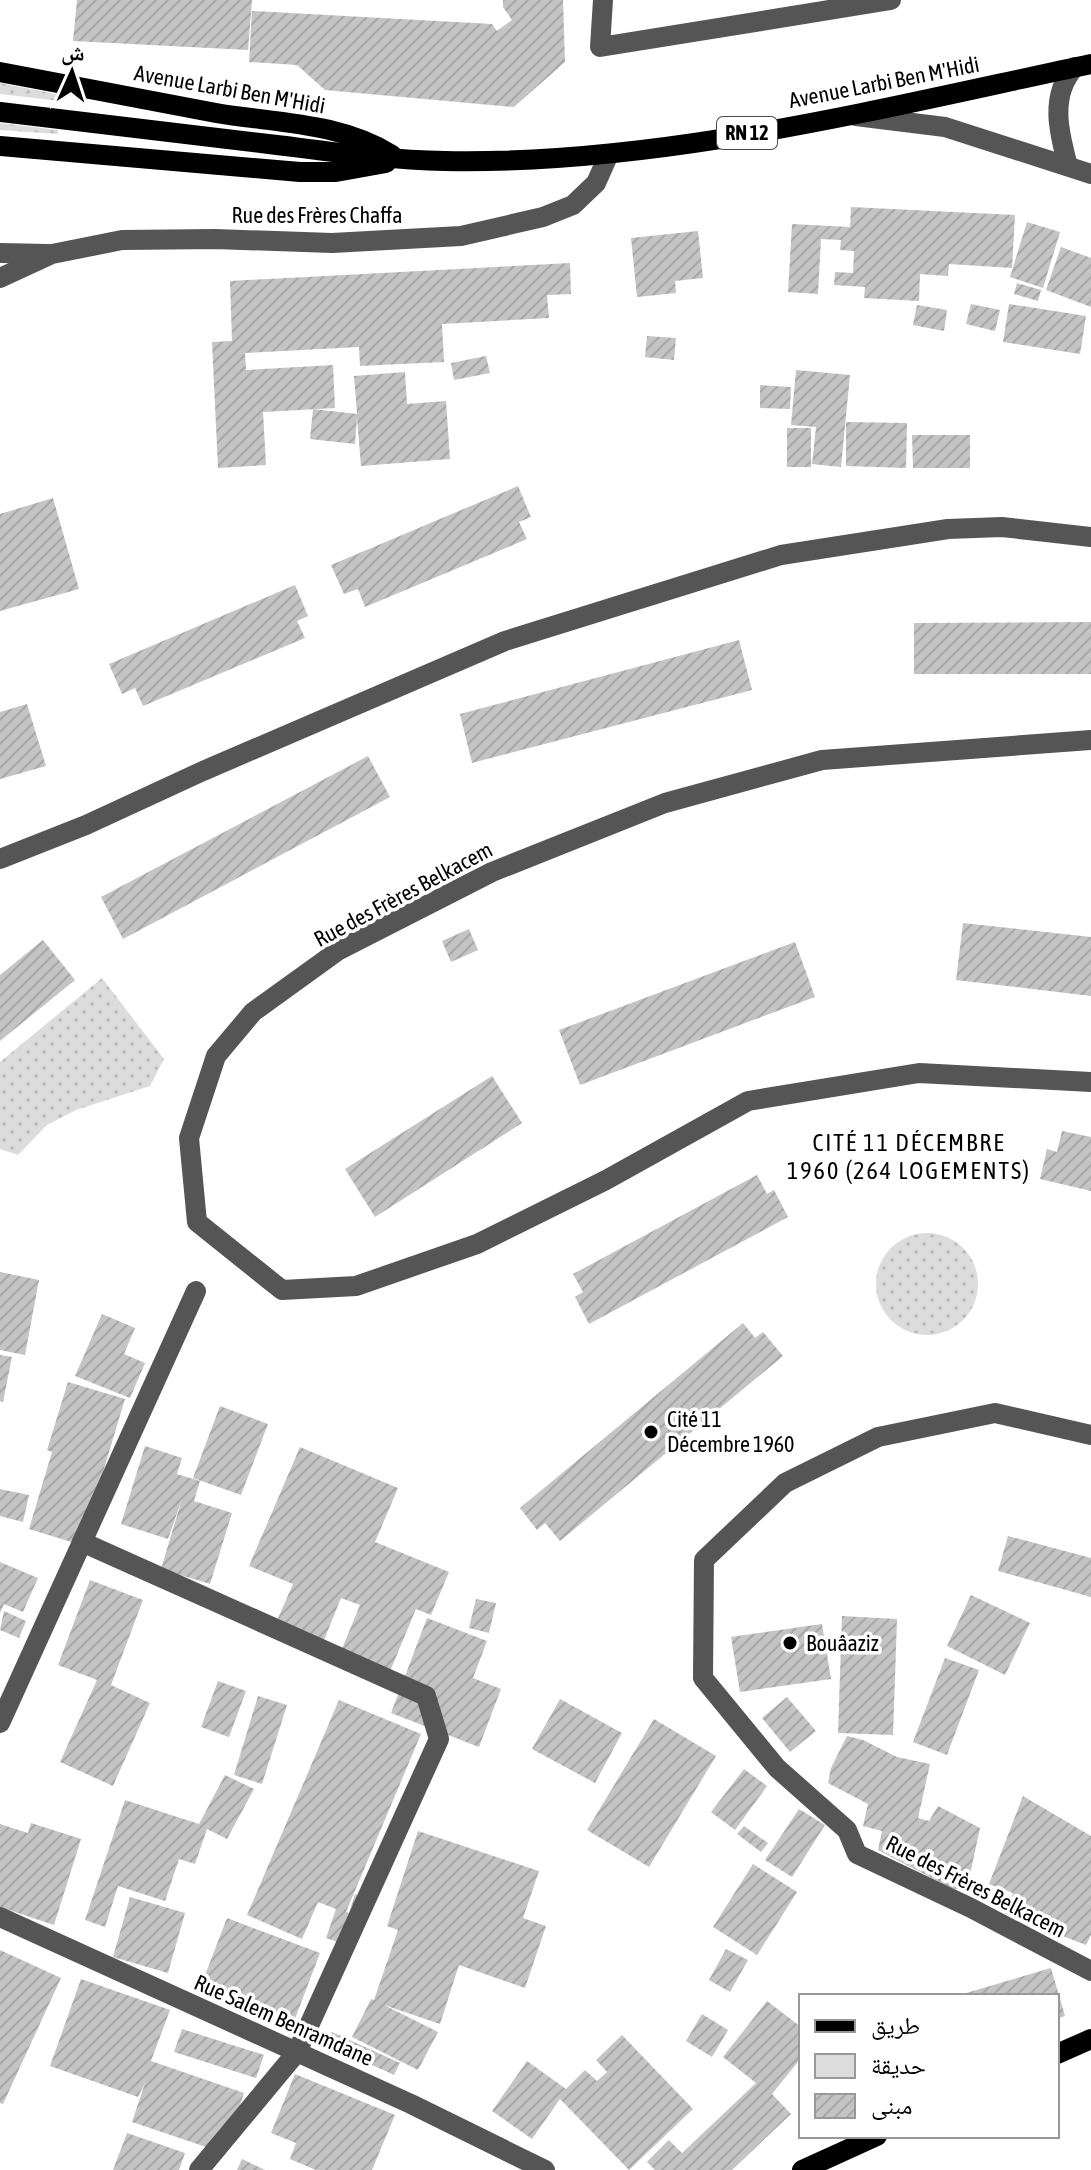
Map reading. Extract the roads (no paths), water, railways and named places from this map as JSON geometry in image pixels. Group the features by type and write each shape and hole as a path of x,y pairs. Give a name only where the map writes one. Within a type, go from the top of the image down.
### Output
{"main road":[{"name":"Avenue Larbi Ben M'Hidi","path":"0,112 399,160 533,160 609,154 848,115 1083,66"},
{"name":"Avenue Larbi Ben M'Hidi","path":"0,72 207,111 338,131 370,142 399,160"},
{"name":"Avenue Larbi Ben M'Hidi","path":"0,146 300,172 336,172 399,160"},
{"path":"1059,2053 1091,2039"},
{"path":"802,2170 873,2138"}],"street":[{"path":"603,0 600,47 891,0"},
{"path":"1068,166 1058,130 1059,97 1063,80 1083,66"},
{"path":"848,115 945,127 1091,174"},
{"name":"Rue des Frères Chaffa","path":"0,278 52,254 122,240 332,243 461,236 543,217 573,205 596,183 609,154"},
{"path":"0,253 52,254"},
{"path":"0,859 86,825 505,641 781,555 948,529 1002,527 1091,537"},
{"name":"Rue des Frères Belkacem","path":"1091,740 822,760 680,799 492,872 339,950 253,1012 216,1056 189,1138 197,1222 282,1290 356,1286 477,1244 606,1180 748,1101 919,1073 1091,1082"},
{"path":"0,1723 196,1291"},
{"name":"Rue des Frères Belkacem","path":"1091,1435 995,1413 878,1437 785,1483 704,1560 703,1678 777,1768 847,1830 857,1854 971,1908 1091,1971"},
{"path":"82,1542 426,1696 439,1739 297,2052 199,2170"},
{"name":"Rue Salem Benramdane","path":"0,1917 411,2104 545,2170"}],"place":[{"name":"Cité 11 Décembre 1960","path":"651,1432"},
{"name":"Bouâaziz","path":"790,1643"}],"district":[{"name":"CITÉ 11 DÉCEMBRE 1960 (264 LOGEMENTS)","path":"909,1157"}]}
